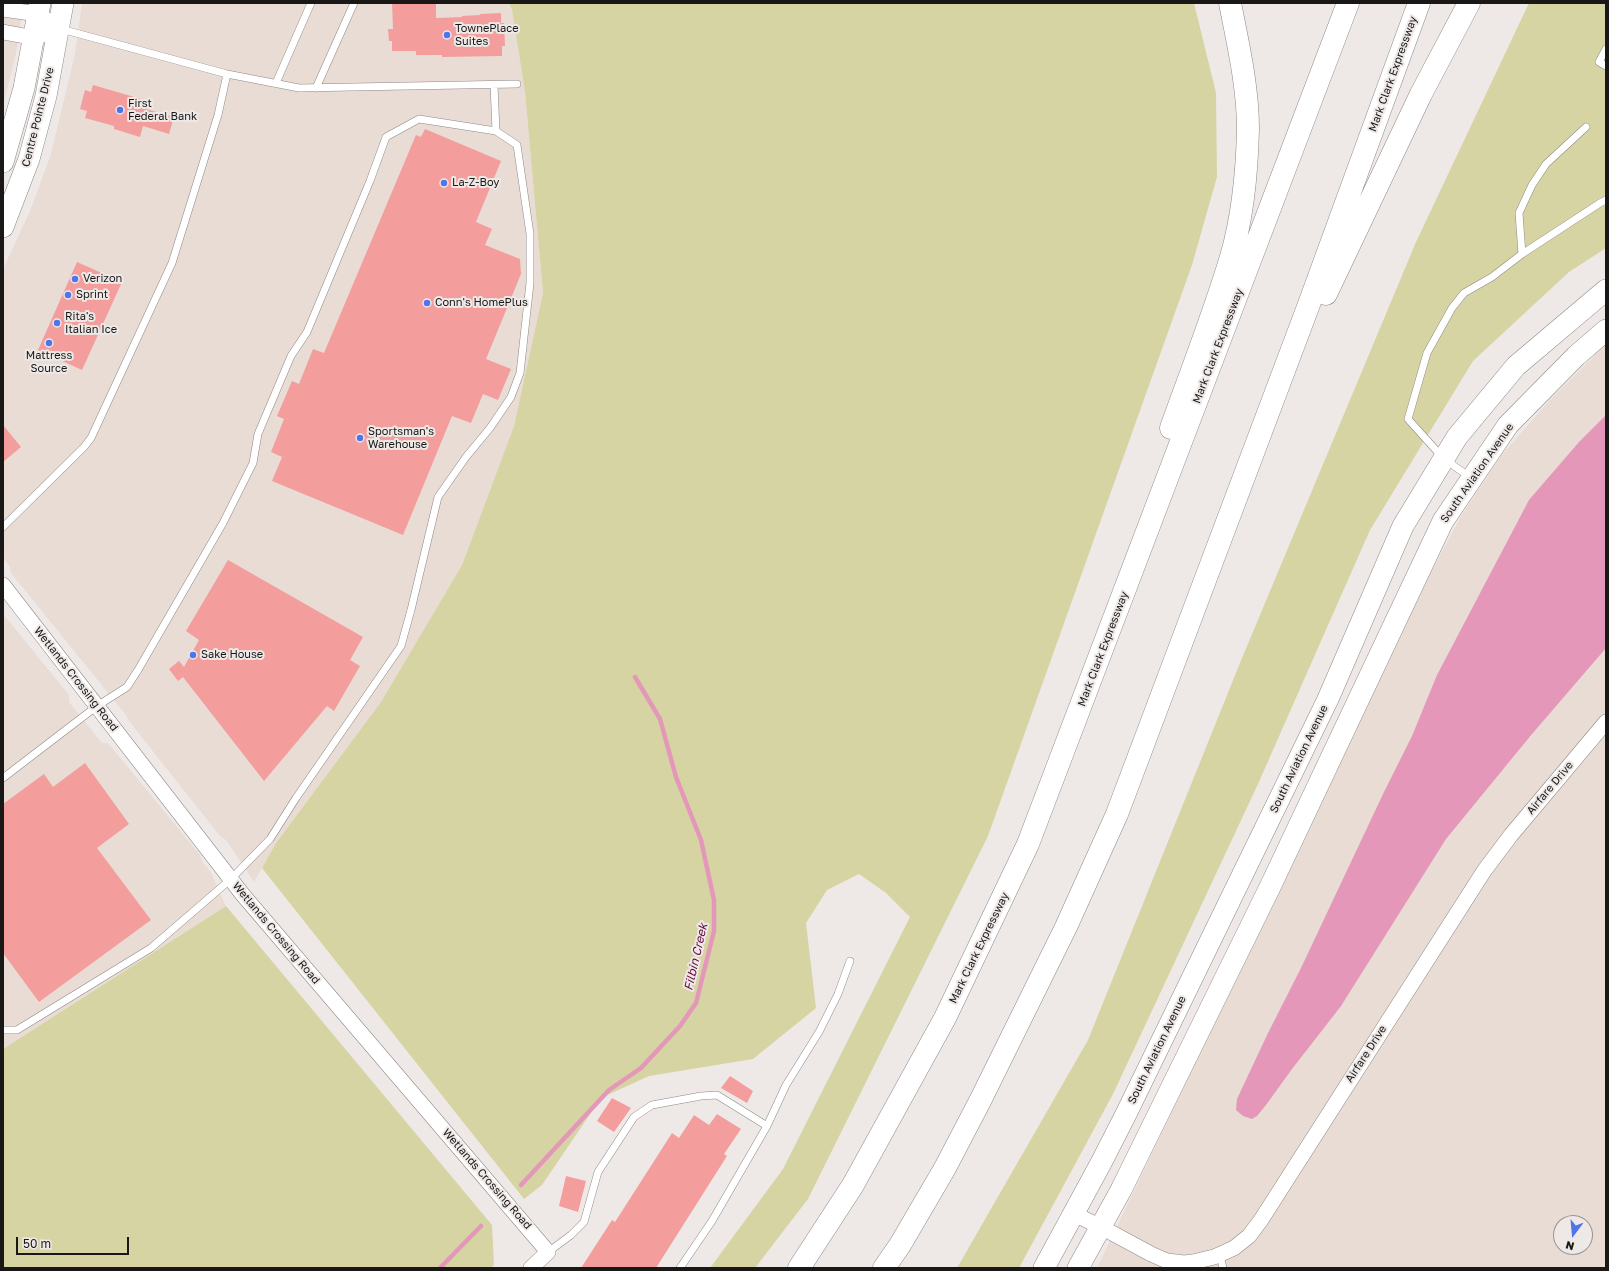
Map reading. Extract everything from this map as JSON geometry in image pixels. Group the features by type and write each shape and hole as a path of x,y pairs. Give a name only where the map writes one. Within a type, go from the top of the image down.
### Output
{"highway":[{"path":"1051,784 1164,448 1231,257 1242,206 1246,172 1248,127 1245,91 1230,3"},
{"name":"Mark Clark Expressway","path":"799,1268 853,1185 945,1018 1028,844 1348,3"},
{"name":"Mark Clark Expressway","path":"884,1268 900,1245 945,1168 980,1101 1066,927 1118,814 1308,307 1419,3"},
{"path":"1212,562 1318,312 1420,94 1469,3"}],"street":[{"name":"Centre Pointe Drive","path":"3,227 29,159 46,96 63,3"},
{"name":"Centre Pointe Drive","path":"3,162 24,88 35,38 39,8"},
{"path":"3,9 39,8 58,28 35,38 3,32"},
{"name":"South Aviation Avenue","path":"1044,1268 1126,1114 1328,699 1403,526 1457,437 1516,366 1606,290"},
{"name":"South Aviation Avenue","path":"1078,1268 1101,1227 1155,1122 1270,887 1443,521 1508,425 1576,356 1606,330"},
{"name":"Wetlands Crossing Road","path":"3,585 231,879 548,1252"},
{"name":"Airfare Drive","path":"1074,1214 1151,1254 1168,1261 1221,1261 1242,1242 1256,1228 1484,871 1511,835 1606,722"},
{"path":"532,1268 548,1252"}],"lane":[{"path":"276,83 311,3"},
{"path":"316,88 354,3"},
{"path":"58,28 227,74 299,88 517,84"},
{"path":"1606,49 1598,62 1606,66"},
{"path":"3,527 92,438 172,263 218,115 227,74"},
{"path":"494,85 496,131"},
{"path":"3,778 97,706 127,687 223,523 253,463 258,434 291,356 307,332 370,181 386,137 419,118 496,131 517,145 530,234 530,283 520,373 511,397 490,428 466,457 438,497 401,646 296,798 270,839 231,879 151,948 17,1030 3,1030"},
{"path":"1522,254 1519,213 1532,185 1546,164 1586,127"},
{"path":"1472,478 1444,459 1408,419 1427,354 1452,308 1464,293 1492,277 1522,254 1606,200"},
{"path":"680,1268 712,1221 767,1126 786,1085 819,1032 838,994 850,961"},
{"path":"548,1252 571,1235 584,1222 598,1172 634,1117 652,1105 701,1096 717,1095 767,1126"}],"shaded area":[{"path":"3,3 24,3 16,53 3,105"},
{"path":"82,3 509,3 512,10 525,92 543,293 514,426 462,565 381,702 276,843 254,882 226,840 220,836 129,721 126,715 11,573 10,567 3,558 3,269 30,211 51,154 75,54"},
{"path":"509,3 1194,3 1216,93 1217,177 1192,265 988,836 808,1199 755,1268 710,1268 783,1169 910,917 886,893 859,874 827,890 806,923 816,1008 753,1059 649,1076 601,1098 542,1185 524,1199 262,868 276,843 381,702 462,565 514,426 543,293 525,92 512,10"},
{"path":"1529,3 1606,3 1606,248 1569,272 1473,361 1370,530 1258,784 1113,1094 1019,1268 957,1268 1088,1040 1242,658 1416,242"},
{"path":"1606,344 1606,1268 1097,1268 1427,580 1461,516 1501,456 1548,402"},
{"path":"1606,415 1606,648 1532,734 1446,839 1341,1006 1266,1105 1257,1116 1252,1119 1243,1116 1236,1110 1237,1099 1412,736 1437,675 1529,500 1579,442"},
{"path":"3,614 69,695 69,702 97,737 102,743 108,743 200,855 203,863 210,871 226,906 3,1049"},
{"path":"226,906 492,1225 494,1265 491,1268 3,1268 3,1049"}],"building":[{"name":"TownePlace Suites","path":"392,3 436,3 436,18 501,13 501,23 504,23 505,46 502,46 502,56 442,57 442,55 416,55 416,51 392,51 392,41 389,41 388,29 393,29"},
{"path":"93,85 148,101 146,109 174,117 169,134 143,126 140,137 114,129 114,126 85,118 87,111 80,109 85,90 91,92"},
{"path":"425,129 501,161 476,222 492,229 485,245 520,259 521,274 486,359 511,369 498,400 483,394 471,423 452,416 403,535 272,481 282,457 271,452 284,419 277,416 292,381 299,384 313,349 324,353 416,135 421,137"},
{"path":"77,262 122,282 82,370 38,350"},
{"path":"3,425 21,447 3,462"},
{"path":"228,560 363,637 350,660 360,666 334,711 327,706 264,781 183,677 178,681 169,669 179,661 184,667 199,640 186,631"},
{"path":"85,763 129,824 97,848 151,920 39,1002 3,953 3,804 44,774 53,787"},
{"path":"730,1076 753,1091 747,1103 721,1088"},
{"path":"612,1098 631,1108 614,1132 597,1121"},
{"path":"717,1114 741,1129 724,1154 727,1156 656,1268 581,1268 612,1220 615,1222 672,1133 679,1138 694,1115 709,1125"},
{"path":"566,1176 586,1181 578,1212 559,1206"}],"waterway":[{"name":"Filbin Creek","path":"521,1185 609,1090 641,1068 680,1026 696,1003 714,931 714,900 701,840 676,777 660,719 635,677"},
{"name":"Filbin Creek","path":"440,1268 481,1226"}],"place":[{"name":"TownePlace Suites","path":"447,35"},
{"name":"First Federal Bank","path":"120,110"},
{"name":"La-Z-Boy","path":"444,183"},
{"name":"Verizon","path":"75,279"},
{"name":"Sprint","path":"68,295"},
{"name":"Conn's HomePlus","path":"427,303"},
{"name":"Rita's Italian Ice","path":"57,323"},
{"name":"Mattress Source","path":"49,343"},
{"name":"Sportsman's Warehouse","path":"360,438"},
{"name":"Sake House","path":"193,655"}]}
